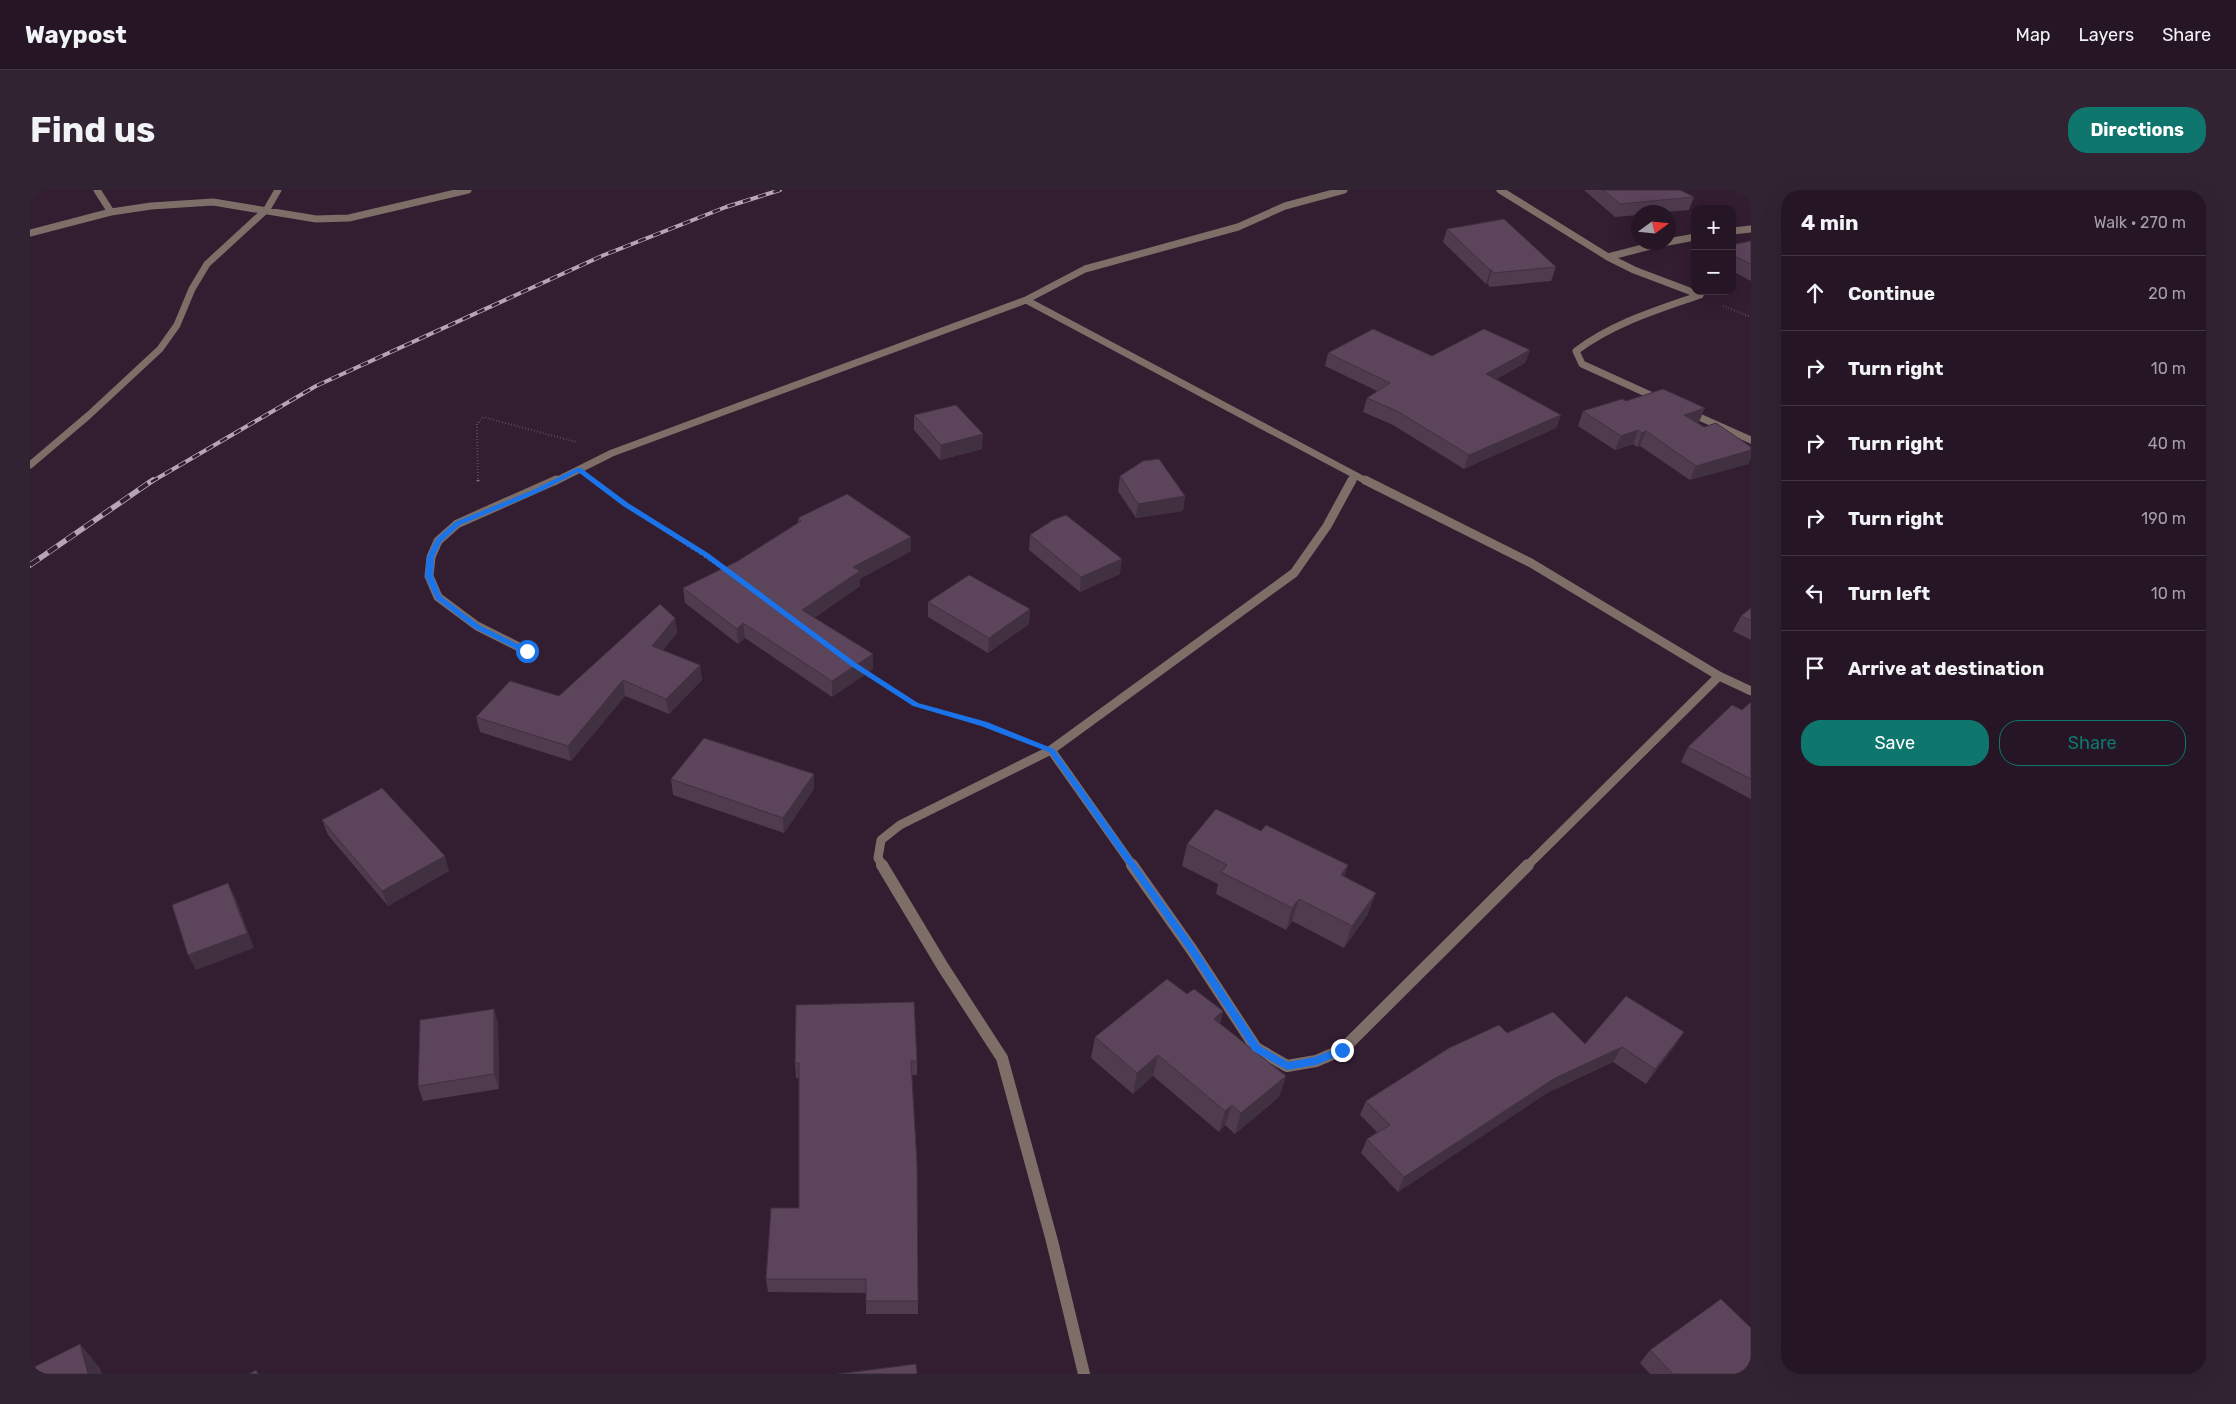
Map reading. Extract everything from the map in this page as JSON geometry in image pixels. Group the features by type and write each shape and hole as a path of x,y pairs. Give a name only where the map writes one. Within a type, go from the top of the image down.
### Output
{"street":[{"path":"97,190 111,212"},
{"path":"30,465 89,415 160,350 177,325 192,289 207,264 267,209 278,190"},
{"path":"30,233 111,212 151,206 213,202 267,209 316,219 348,218 468,190"},
{"path":"527,651 477,626 438,597 429,576 430,557 438,541 457,524 535,491 612,453 1026,300 1084,269 1238,227 1286,206 1344,190"},
{"path":"1500,190 1608,257 1634,270 1700,296 1640,316 1587,341 1576,350 1582,364 1665,402"},
{"path":"1736,231 1751,229"},
{"path":"1676,240 1691,238"},
{"path":"1608,257 1636,250"},
{"path":"1026,300 1355,475 1531,563 1719,676 1751,691"},
{"path":"1682,410 1751,440"},
{"path":"1084,1374 1052,1241 1002,1058 943,967 878,858 881,840 900,826 1052,750 1294,573 1312,549 1346,495 1355,475"},
{"path":"1052,750 1192,950 1256,1048 1287,1066 1316,1061 1342,1050 1719,676"}],"path":[{"path":"472,517 478,492 477,425 483,417 556,435 612,453"},
{"path":"579,469 626,504 728,572"},
{"path":"861,670 916,704 984,724 1052,750"}],"building":[{"path":"1603,190 1680,190 1694,197 1620,204"},
{"path":"1504,219 1556,267 1493,273 1447,229"},
{"path":"1751,241 1751,264 1736,257 1736,244"},
{"path":"1373,329 1432,356 1484,329 1530,350 1486,374 1561,415 1469,455 1397,411 1367,398 1390,383 1328,353"},
{"path":"1663,389 1705,408 1684,415 1704,427 1716,423 1751,447 1751,450 1696,466 1646,431 1642,433 1638,430 1621,436 1583,411 1622,399 1626,401"},
{"path":"956,405 983,434 941,445 914,415"},
{"path":"1159,459 1185,496 1138,504 1120,476 1143,461"},
{"path":"847,494 911,537 853,567 860,571 802,610 873,654 832,681 743,623 737,629 683,588 738,561 801,521 798,518"},
{"path":"1066,515 1122,559 1081,577 1030,535 1053,520"},
{"path":"969,575 1030,609 989,638 928,602"},
{"path":"660,604 675,618 652,646 700,665 666,699 623,680 568,746 476,717 510,681 559,696"},
{"path":"1751,608 1751,621 1741,616"},
{"path":"1751,702 1751,779 1688,747 1732,705 1742,710"},
{"path":"704,738 814,774 783,818 671,779"},
{"path":"382,788 445,856 382,891 322,820"},
{"path":"1216,809 1261,831 1266,825 1348,865 1341,875 1376,893 1352,926 1299,899 1292,908 1221,872 1227,865 1187,844"},
{"path":"228,883 247,933 188,955 172,905"},
{"path":"1167,979 1187,994 1194,989 1223,1011 1214,1019 1286,1076 1241,1113 1232,1105 1225,1111 1158,1055 1137,1073 1095,1037"},
{"path":"1626,996 1684,1032 1655,1069 1622,1047 1555,1078 1404,1177 1367,1139 1390,1125 1366,1101 1449,1048 1499,1025 1507,1033 1553,1012 1585,1044"},
{"path":"914,1002 917,1061 911,1061 917,1164 918,1301 866,1301 866,1279 766,1279 771,1208 799,1208 799,1063 795,1063 796,1005"},
{"path":"494,1009 494,1074 418,1086 420,1020"},
{"path":"1721,1299 1751,1328 1751,1374 1673,1374 1650,1350"},
{"path":"80,1344 88,1374 30,1374 30,1369"},
{"path":"916,1364 917,1374 838,1374"},
{"path":"256,1370 258,1374 249,1374"}],"railway":[{"path":"151,482 316,386 604,255 726,207 780,190"},
{"path":"30,565 153,480"}],"route":[{"path":"527,651 477,626 438,597 429,576 430,557 438,541 457,524 535,491 579,469 626,504 705,555 853,664 916,704 984,724 1052,750 1192,950 1256,1048 1287,1066 1316,1061 1342,1050"}]}
